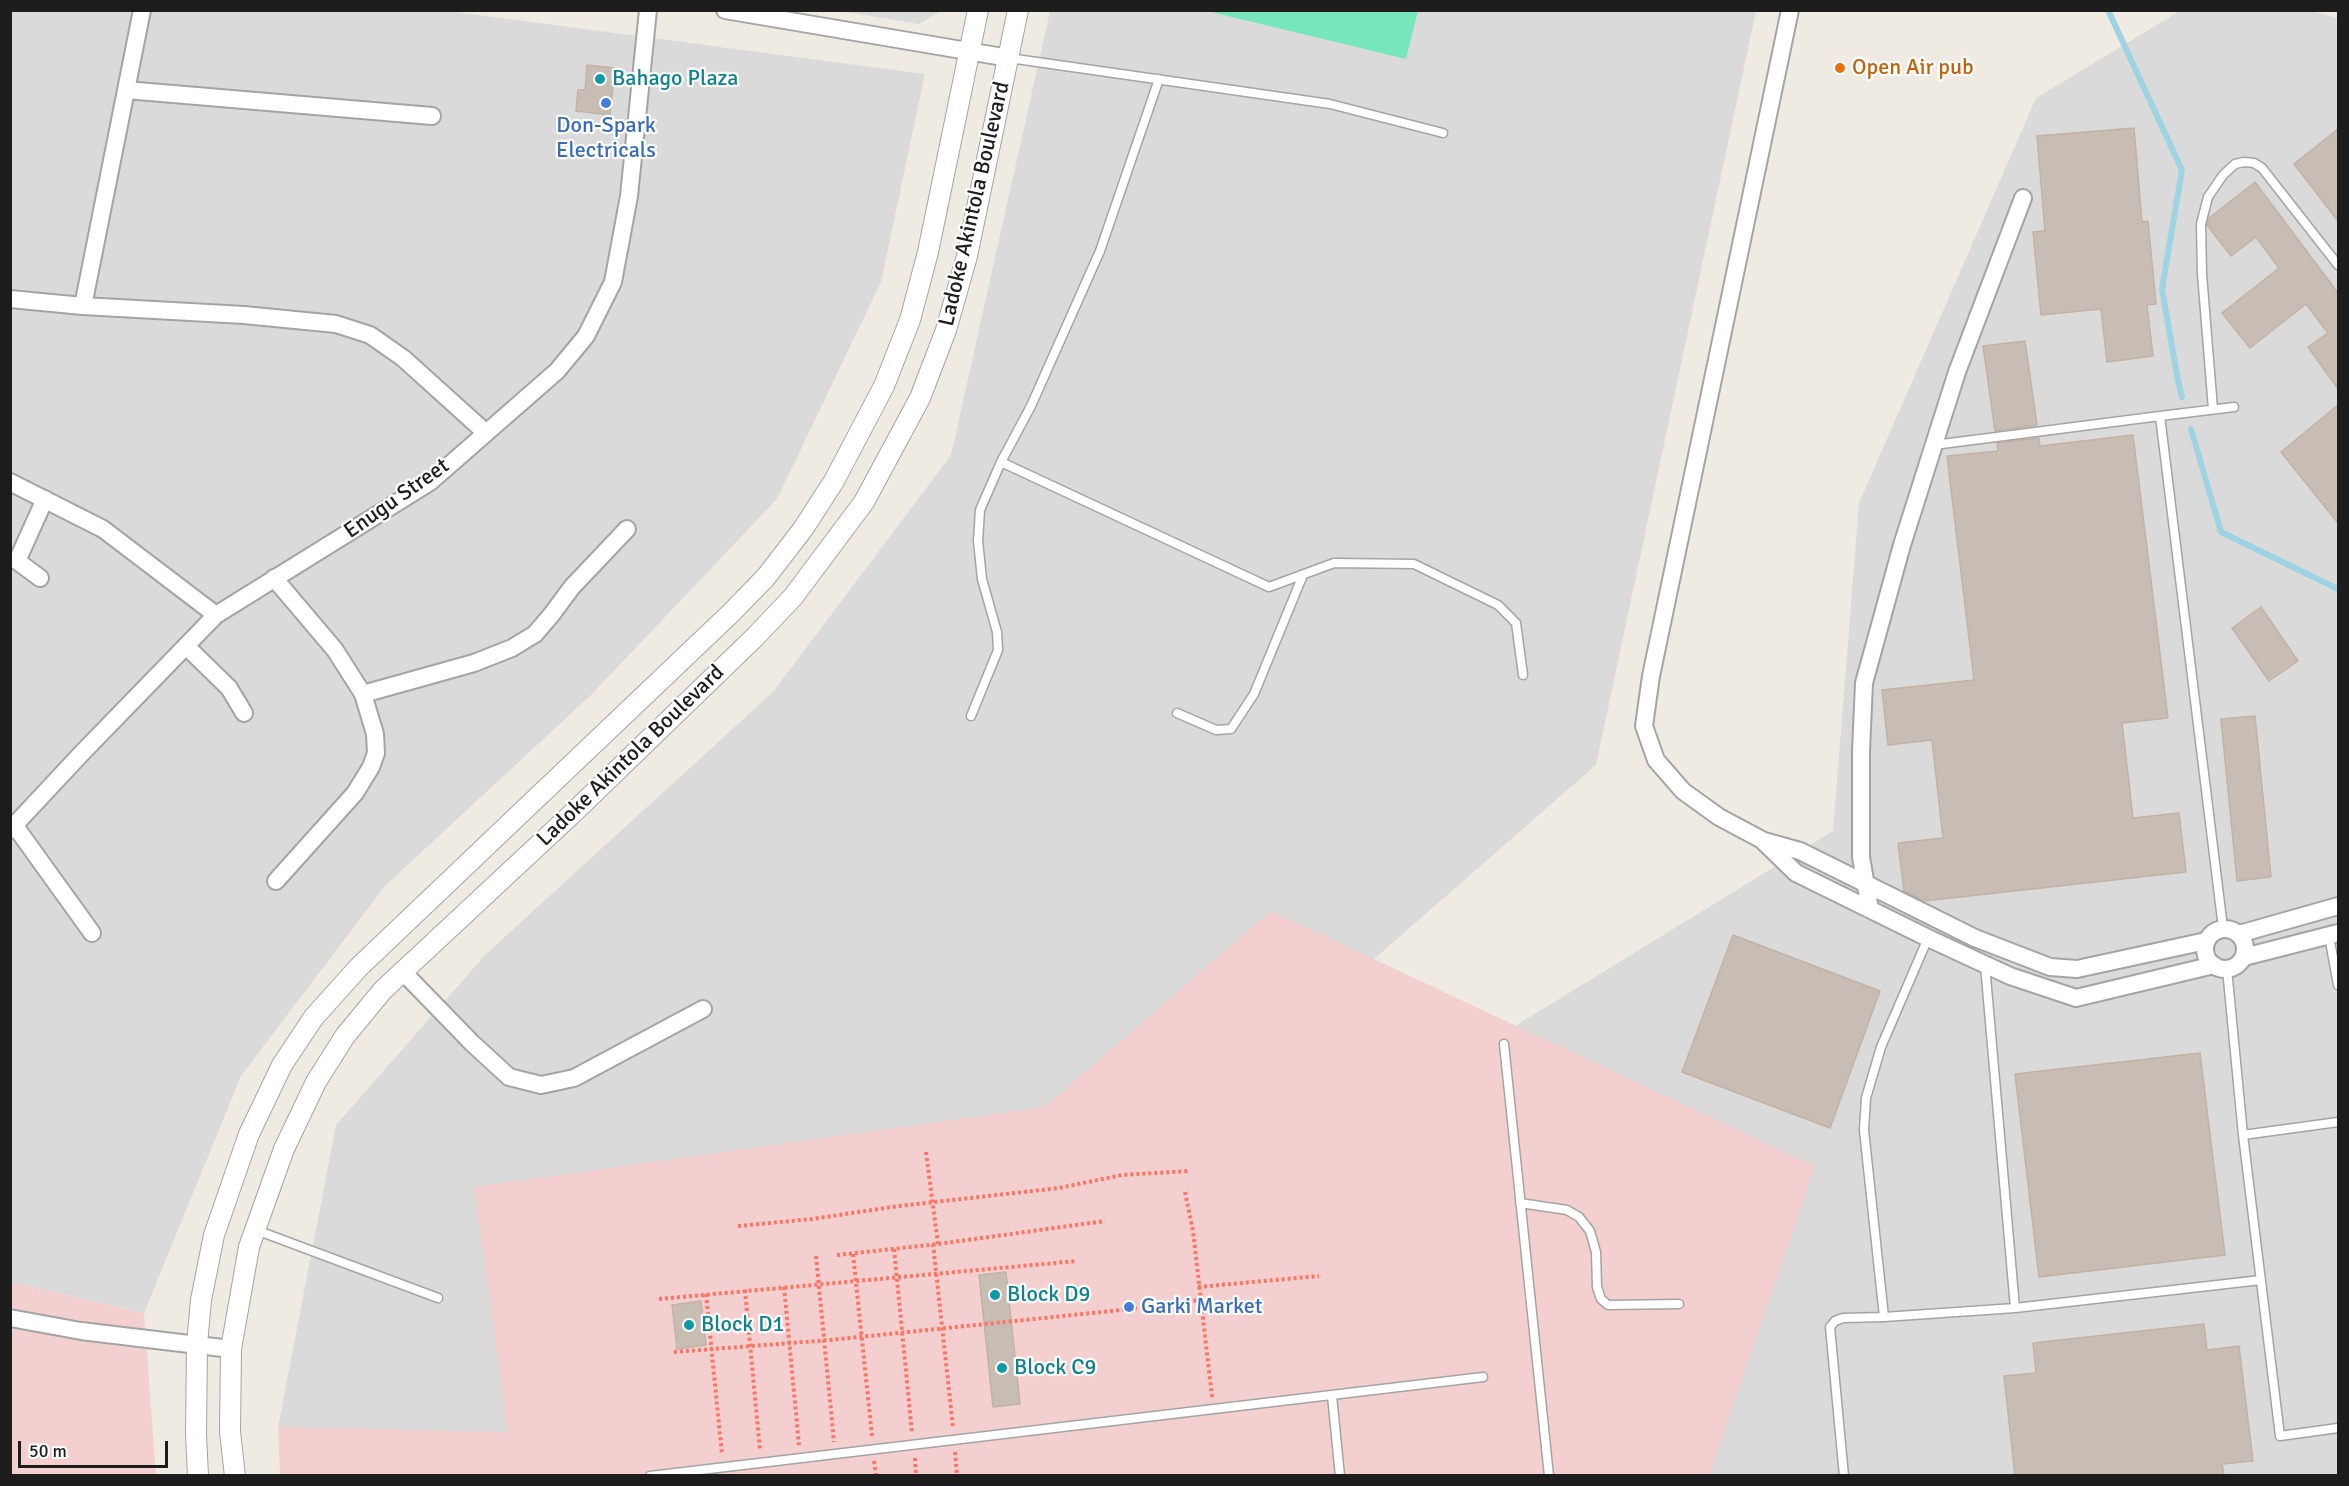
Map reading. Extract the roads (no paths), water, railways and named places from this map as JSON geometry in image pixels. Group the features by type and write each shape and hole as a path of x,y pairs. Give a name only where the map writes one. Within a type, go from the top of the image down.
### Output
{"street":[{"path":"83,306 142,10"},
{"name":"Enugu Street","path":"13,828 81,754 216,615 430,482 557,371 586,336 613,282 629,196 648,10"},
{"path":"724,10 799,16 970,53 1009,58"},
{"name":"Ladoke Akintola Boulevard","path":"198,1476 196,1344 201,1300 214,1235 249,1134 282,1065 315,1017 359,967 731,613 779,561 803,530 834,481 884,386 910,320 928,252 978,10"},
{"name":"Ladoke Akintola Boulevard","path":"235,1476 230,1432 231,1349 249,1247 284,1149 316,1082 345,1036 383,990 573,813 755,637 793,597 864,502 920,398 946,330 967,256 1018,10"},
{"path":"1790,10 1651,676 1644,726 1656,760 1683,791 1719,817 1764,841 1800,850 1975,938 2050,967 2077,969 2206,941 2216,930 2231,931 2338,906"},
{"path":"126,90 432,116"},
{"path":"1870,909 1861,846 1864,683 1902,545 1934,445 1989,284 2023,198"},
{"path":"10,299 83,306 244,315 336,324 370,335 403,358 486,432"},
{"path":"10,482 103,529 216,615"},
{"path":"39,578 17,561 45,499"},
{"path":"363,694 474,663 512,648 535,634 572,586 627,529"},
{"path":"274,578 335,650 363,694 375,734 376,753 371,767 355,794 276,881"},
{"path":"186,646 229,688 244,714"},
{"path":"13,828 92,933"},
{"path":"1764,841 1796,873 1985,965 2019,980 2076,998 2240,963 2246,948 2244,940 2231,931"},
{"path":"2244,957 2334,935"},
{"path":"2206,941 2206,954 2220,967"},
{"path":"403,972 472,1043 509,1077 541,1085 574,1078 703,1009"},
{"path":"10,1318 81,1331 231,1349"}],"lane":[{"path":"1009,58 1330,104 1443,133"},
{"path":"971,716 998,650 997,632 982,579 978,541 980,510 1001,462 1031,406 1100,251 1159,79"},
{"path":"2213,410 2202,274 2201,224 2208,197 2223,175 2235,164 2244,162 2253,163 2262,168 2338,265"},
{"path":"1934,445 2234,407"},
{"path":"2160,416 2231,931"},
{"path":"1001,462 1269,586 1335,563 1414,564 1498,605 1516,623 1523,675"},
{"path":"1177,713 1216,730 1231,729 1254,694 1303,575"},
{"path":"2334,935 2338,985"},
{"path":"1884,1317 1864,1130 1866,1098 1881,1047 1928,938"},
{"path":"1985,965 2015,1308"},
{"path":"2220,967 2280,1436 2338,1428"},
{"path":"1504,1044 1549,1476"},
{"path":"2243,1135 2338,1122"},
{"path":"1520,1203 1567,1210 1579,1218 1590,1231 1596,1252 1597,1287 1601,1299 1608,1305 1679,1304"},
{"path":"256,1230 438,1298"},
{"path":"1844,1476 1830,1327 1835,1320 1843,1317 1884,1317 2015,1308 2261,1280"},
{"path":"650,1476 1483,1377"},
{"path":"1332,1396 1340,1476"}],"waterway":[{"path":"2108,10 2182,170 2162,289 2182,397"},
{"path":"2191,429 2221,532 2338,589"}],"place":[{"name":"Open Air pub","path":"1840,68"},
{"name":"Bahago Plaza","path":"600,79"},
{"name":"Don-Spark Electricals","path":"606,103"},
{"name":"Block D9","path":"995,1295"},
{"name":"Garki Market","path":"1129,1307"},
{"name":"Block D1","path":"689,1325"},
{"name":"Block C9","path":"1002,1368"}]}
